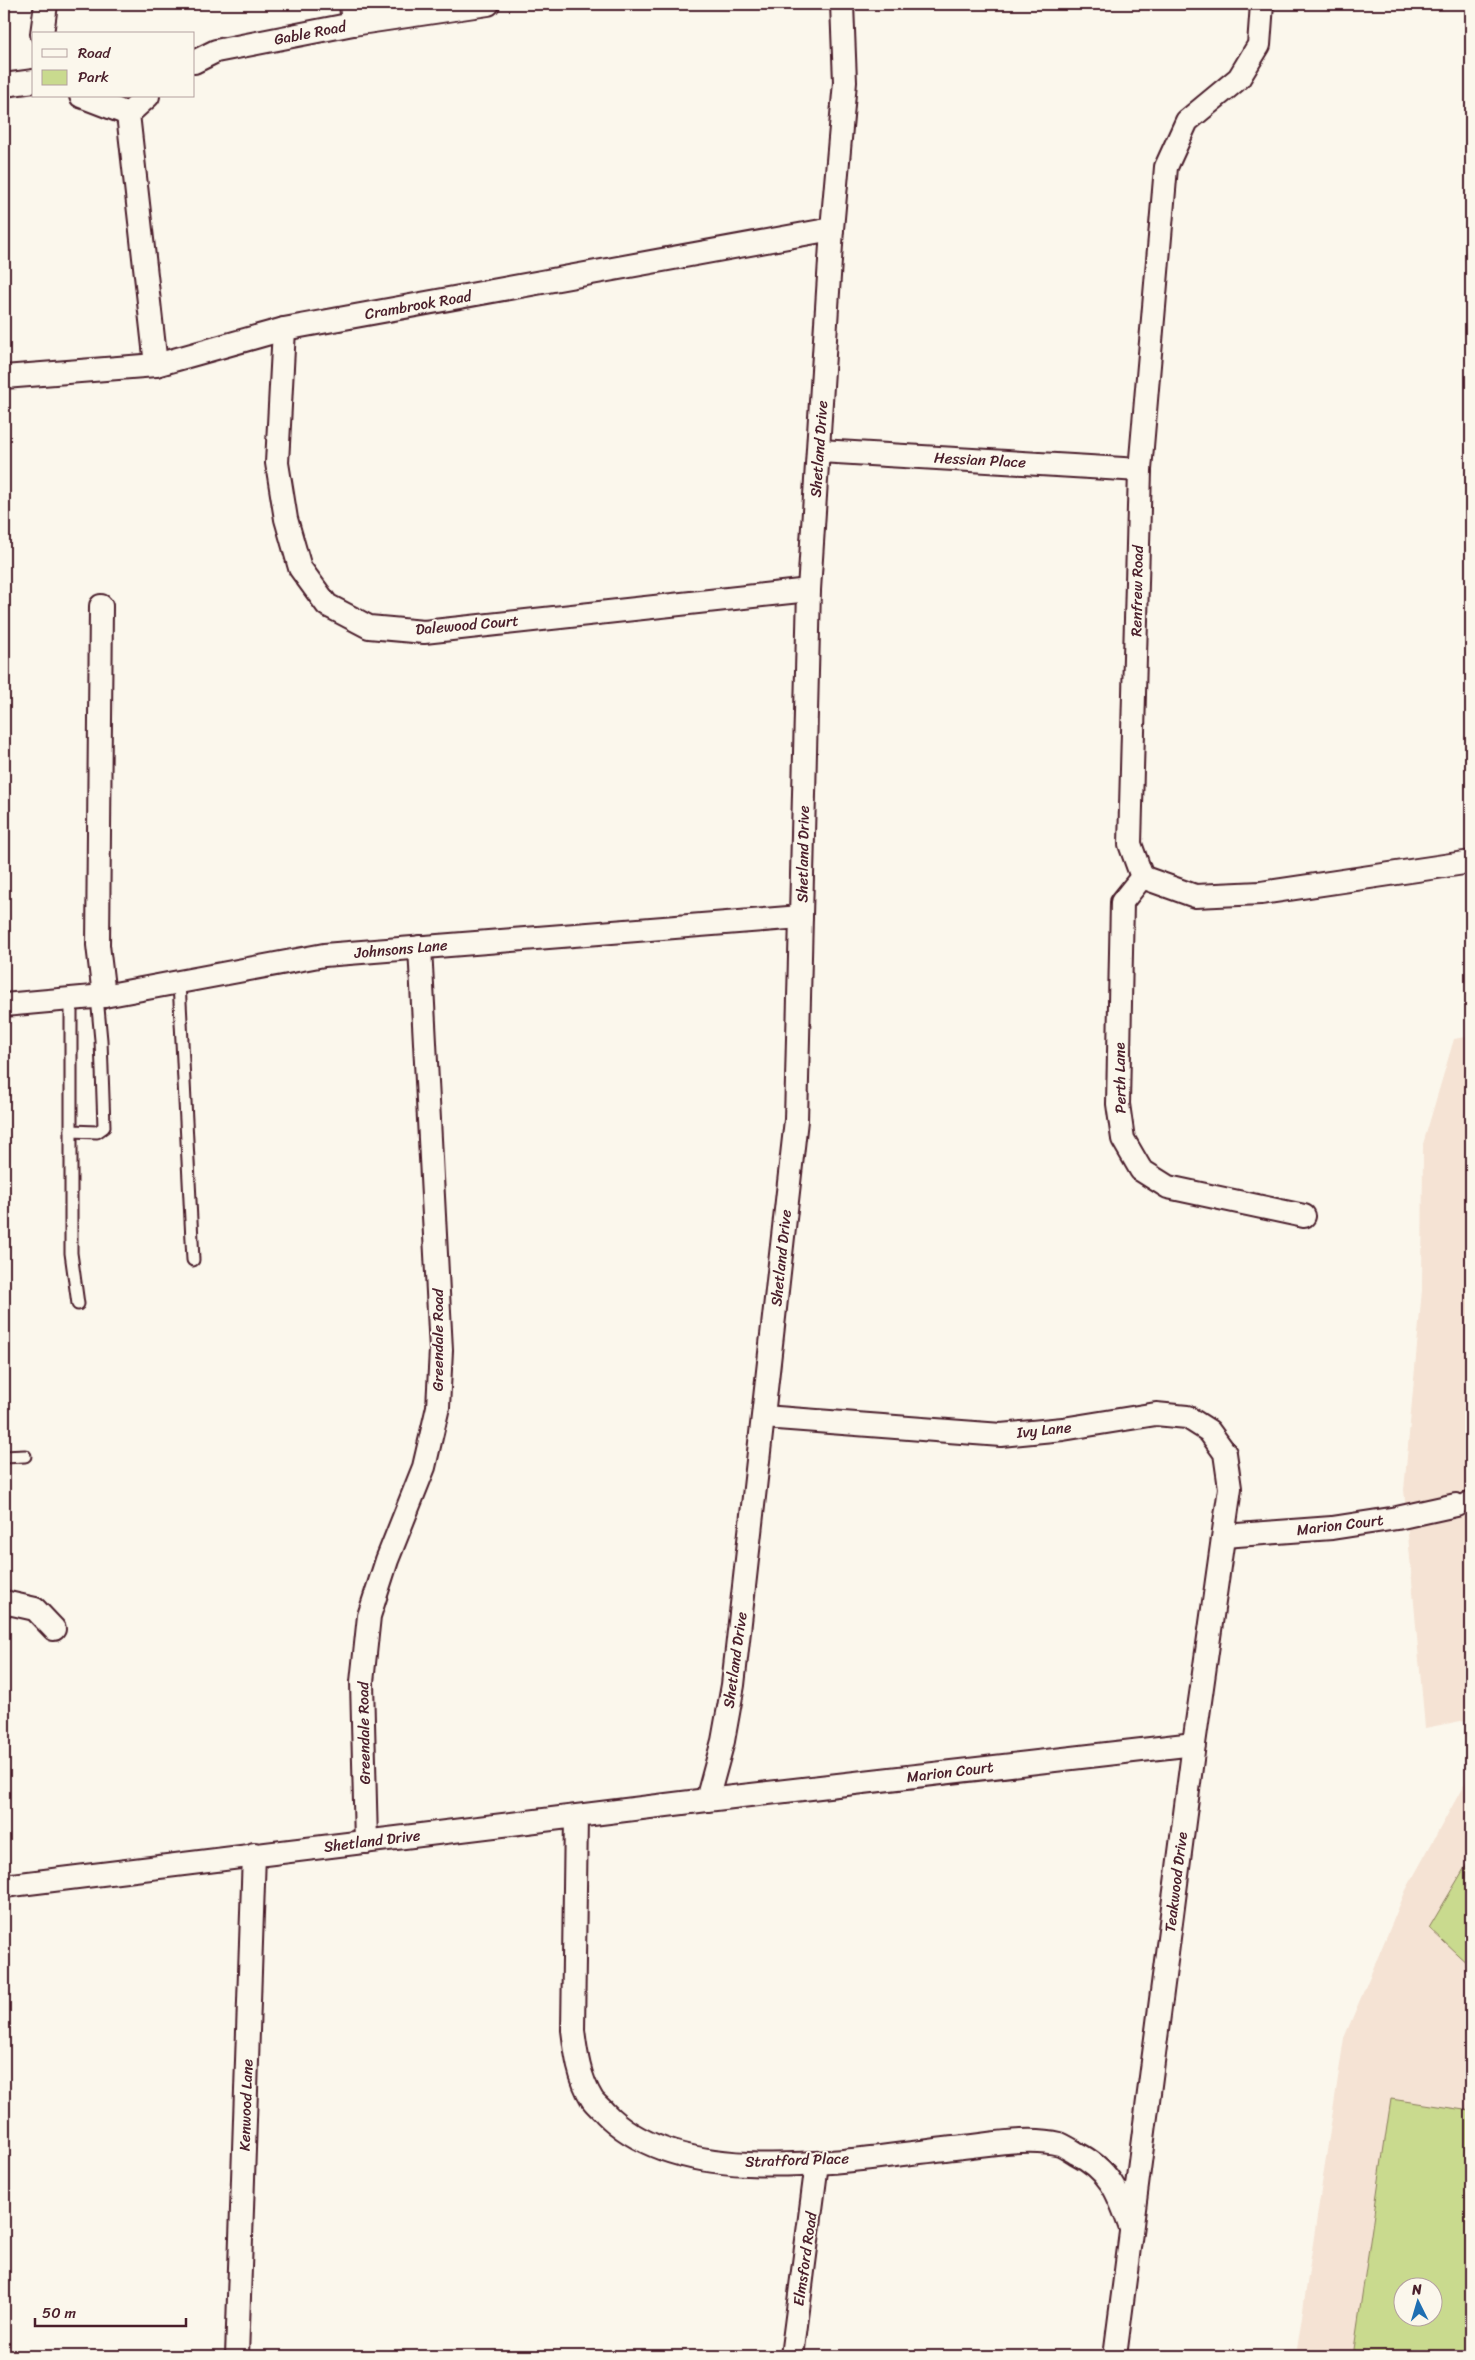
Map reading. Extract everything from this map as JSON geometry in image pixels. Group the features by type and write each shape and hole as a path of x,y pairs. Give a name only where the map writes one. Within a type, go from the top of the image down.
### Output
{"street":[{"path":"42,32 46,4"},
{"name":"Gable Road","path":"195,62 216,51 352,14 488,4"},
{"name":"Shetland Drive","path":"4,1886 707,1800 723,1741 733,1685 796,1120 809,590 820,451 832,229 845,82 842,4"},
{"name":"Renfrew Road","path":"1142,877 1130,844 1140,470 1166,168 1187,120 1239,78 1259,45 1262,4"},
{"path":"4,85 32,81"},
{"path":"86,98 128,114"},
{"path":"128,114 146,98"},
{"path":"128,114 156,365"},
{"name":"Crambrook Road","path":"4,377 156,365 284,329 832,229"},
{"name":"Dalewood Court","path":"284,329 277,463 290,535 300,568 327,605 369,627 424,632 809,590"},
{"name":"Hessian Place","path":"820,451 1140,470"},
{"path":"101,606 98,945 101,997"},
{"path":"1142,877 1195,896 1204,896 1261,893 1471,862"},
{"name":"Perth Lane","path":"1142,877 1122,902 1118,1104 1123,1139 1141,1170 1168,1188 1304,1216"},
{"name":"Johnsons Lane","path":"4,1005 101,997 324,955 801,916"},
{"name":"Greendale Road","path":"366,1842 362,1682 368,1616 387,1560 424,1467 438,1398 440,1340 420,947"},
{"name":"Ivy Lane","path":"764,1417 1001,1435 1063,1429 1156,1414 1187,1417 1209,1431 1225,1453 1230,1488 1224,1536"},
{"name":"Marion Court","path":"1224,1536 1332,1528 1397,1518 1464,1500"},
{"name":"Teakwood Drive","path":"1132,2229 1194,1744 1224,1536"},
{"path":"4,1602 35,1608 54,1629"},
{"name":"Marion Court","path":"707,1800 1194,1744"},
{"name":"Stratford Place","path":"576,1817 573,2030 577,2065 592,2099 618,2126 658,2148 707,2160 758,2164 818,2163 1019,2141 1060,2144 1094,2162 1117,2191 1132,2229 1115,2356"},
{"name":"Kenwood Lane","path":"237,2356 254,1854"},
{"name":"Elmsford Road","path":"792,2356 818,2163"}],"lane":[{"path":"179,982 193,1260"},
{"path":"71,1132 96,1132 104,1127 101,997"},
{"path":"71,1000 71,1252 78,1304"},
{"path":"4,1457 25,1456"}],"shaded area":[{"path":"1471,1036 1471,1719 1425,1728 1404,1490 1422,1290 1423,1144 1454,1039"},
{"path":"1471,1772 1471,2356 1296,2356 1344,2038 1406,1890"}],"green space":[{"path":"1471,1857 1471,1967 1429,1928"},
{"path":"1391,2099 1471,2111 1471,2356 1353,2356"}]}
